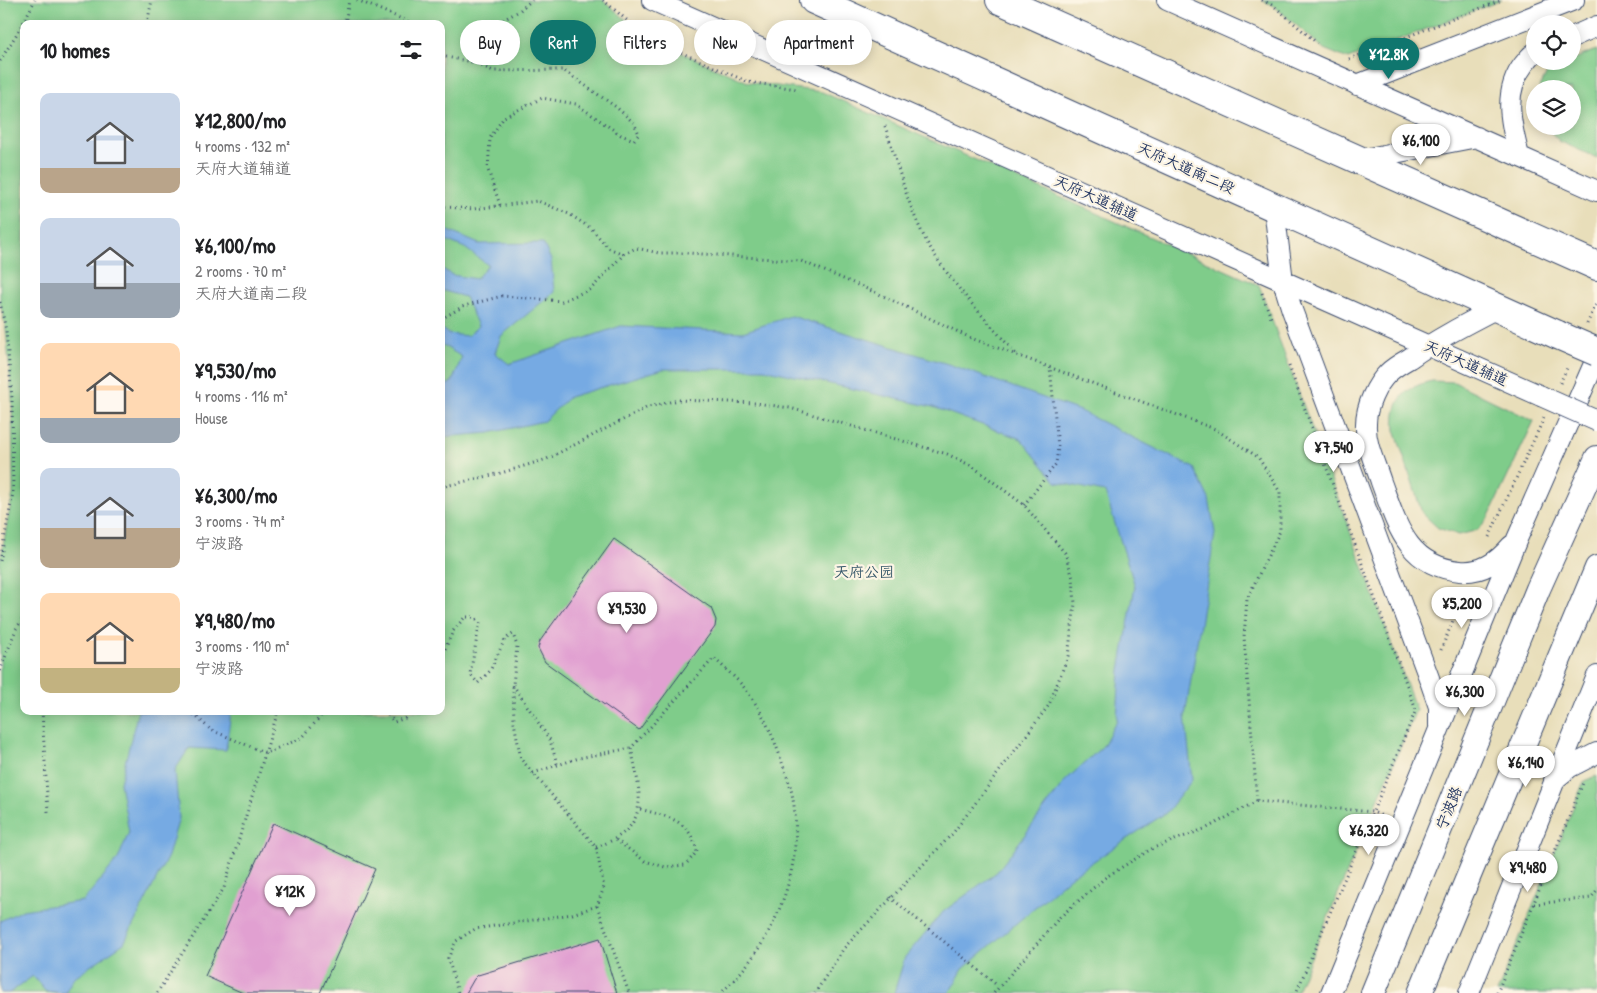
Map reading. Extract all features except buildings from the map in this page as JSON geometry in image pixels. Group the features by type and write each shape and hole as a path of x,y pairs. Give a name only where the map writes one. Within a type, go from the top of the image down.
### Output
{"highway":[{"name":"天府大道南二段","path":"814,0 1495,309 1558,336 1591,340"},
{"path":"1000,0 1597,266"}],"main road":[{"name":"宁波路","path":"1373,993 1538,589 1597,458"},
{"path":"1420,993 1597,568"}],"street":[{"name":"天府大道辅道","path":"652,0 1597,421"},
{"path":"1167,0 1597,191"},
{"path":"1357,85 1574,0"},
{"path":"1581,33 1597,26"},
{"path":"1518,156 1511,124 1509,100 1516,74 1526,63"},
{"path":"1358,160 1477,137"},
{"path":"1274,208 1283,281 1429,678 1439,707 1439,732"},
{"path":"1495,309 1427,346 1388,373 1368,406 1366,424 1368,445 1398,528 1411,548 1426,561 1444,569 1473,572 1498,562 1517,539"},
{"path":"1330,993 1517,539 1597,357"},
{"path":"1469,993 1597,676"},
{"path":"1554,780 1570,767 1597,753"}],"path":[{"path":"24,20 34,0"},
{"path":"148,20 152,0"},
{"path":"346,20 349,0"},
{"path":"357,0 404,20"},
{"path":"503,20 519,11 532,0"},
{"path":"603,0 648,38 748,82 804,90"},
{"path":"1262,0 1274,6 1324,49"},
{"path":"1340,56 1348,59 1502,0"},
{"path":"0,61 20,29"},
{"path":"445,57 460,60"},
{"path":"480,65 493,71 563,70 616,107 634,123 639,134 634,140 621,135 576,104 542,98 504,117 490,138 488,170 500,205"},
{"path":"892,123 883,119 907,195 928,243 957,288 1017,354"},
{"path":"445,207 473,209 538,201 569,214 592,229 608,248 624,254"},
{"path":"445,317 464,306 502,296 562,301 591,288 607,269 624,254 636,248 659,253 713,254 801,261 879,294 970,338 1215,429 1258,457 1280,492 1280,531 1247,599 1244,637 1257,801"},
{"path":"1259,286 1273,324"},
{"path":"0,302 6,330 12,398 13,493 0,561"},
{"path":"1591,340 1597,302"},
{"path":"1287,361 1416,710"},
{"path":"1296,993 1473,572 1548,399 1568,365"},
{"path":"1024,505 1056,464 1058,447 1050,367"},
{"path":"445,486 501,473 547,459 648,406 678,400 756,403 790,408 947,454 972,466 1024,505 1065,553 1073,578 1075,604 1068,656 1049,705 953,833 890,897 844,948 815,993"},
{"path":"445,649 453,631 465,617 474,617 480,622 470,674 478,682 490,671 506,639 513,634 517,646 513,685 514,722 521,759 596,847 604,887 597,906 629,993"},
{"path":"0,671 20,623"},
{"path":"533,773 558,767 579,758 631,748 714,658 743,686 773,735 792,794 796,842 787,889 772,927 738,977 721,993"},
{"path":"513,685 550,740 558,767"},
{"path":"42,715 48,812"},
{"path":"194,715 211,730 266,753 302,738 322,715"},
{"path":"157,993 224,888 277,715"},
{"path":"388,715 394,722 405,718 407,715"},
{"path":"596,847 616,840 630,826 640,809 639,789 631,748"},
{"path":"1497,993 1584,781 1590,779"},
{"path":"994,993 998,986 1060,917 1106,878 1153,848 1207,828 1257,801 1373,812 1400,825"},
{"path":"616,840 645,861 665,867 685,864 697,852 694,838 676,819 640,809"},
{"path":"1534,904 1591,898 1597,890"},
{"path":"890,897 998,986"},
{"path":"458,993 448,958 456,941 475,930 572,914 597,906"}],"green space":[{"name":"天府公园","path":"0,0 603,0 627,20 606,20 606,65 684,65 684,54 694,58 694,65 709,65 748,82 822,92 1259,285 1416,710 1296,993 0,993 0,561 13,493 12,398 6,330 0,302"},
{"path":"1262,0 1502,0 1348,59 1324,49 1274,6"},
{"path":"1597,50 1597,158 1559,141 1553,135 1581,135 1581,80 1544,80 1551,70 1581,70 1581,56"},
{"path":"1432,381 1454,382 1534,421 1488,518 1478,530 1459,535 1438,528 1422,513 1395,430 1396,411 1402,397 1414,387"},
{"path":"1597,776 1597,993 1497,993 1584,781"}],"water":[{"path":"445,230 479,244 543,243 551,260 554,292 501,336 495,353 509,364 621,326 743,332 791,316 951,365 1080,411 1194,468 1209,499 1215,533 1185,716 1192,780 1167,812 1070,877 963,969 949,993 894,993 905,957 943,912 997,872 1066,780 1103,746 1117,720 1120,670 1135,586 1105,492 1056,482 1021,439 933,407 764,369 663,369 569,397 544,421 489,433 445,437 445,386 452,382 462,357 445,346 445,331 448,334 468,336 478,326 465,297 445,291 445,271 452,275 476,279 488,265 465,248 445,240"},
{"path":"137,715 230,715 226,750 189,748 175,770 179,818 168,856 124,943 73,978 65,993 45,991 33,976 9,993 0,993 0,921 23,910 83,901 118,859 129,832 120,783"}]}
